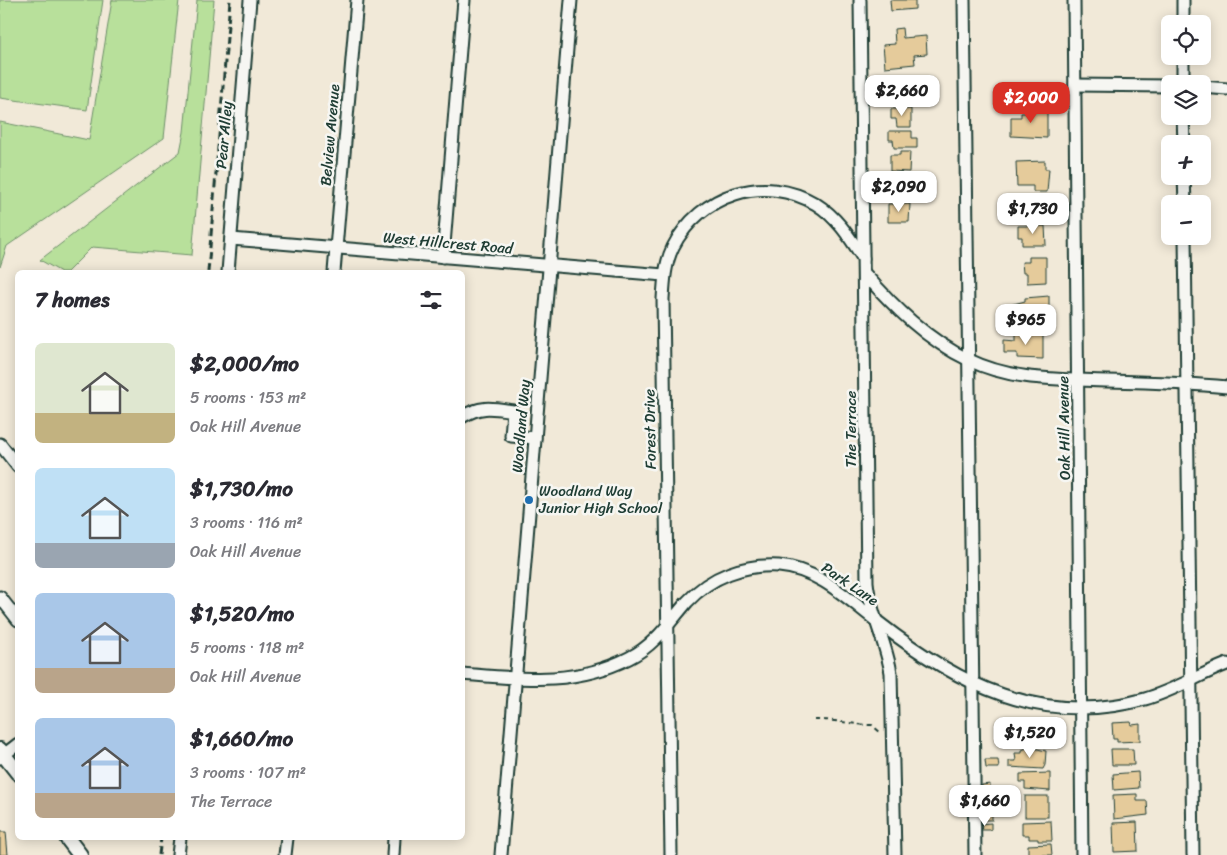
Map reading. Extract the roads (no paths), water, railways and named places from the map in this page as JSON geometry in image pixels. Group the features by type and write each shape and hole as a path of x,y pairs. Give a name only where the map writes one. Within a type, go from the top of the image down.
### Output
{"main road":[{"path":"1,754 15,769"},
{"path":"69,840 80,855"}],"street":[{"name":"Pear Alley","path":"228,270 250,0"},
{"name":"Belview Avenue","path":"334,270 357,0"},
{"path":"443,258 464,0"},
{"name":"Woodland Way","path":"501,855 571,0"},
{"name":"The Terrace","path":"860,0 867,582 869,601 889,662 893,736 895,855"},
{"path":"964,0 975,855"},
{"name":"Oak Hill Avenue","path":"1074,0 1082,855"},
{"path":"1182,0 1183,15"},
{"path":"1074,85 1161,86"},
{"path":"1211,88 1227,89"},
{"name":"Forest Drive","path":"672,855 664,275 672,249 692,221 720,199 740,191 760,189 800,196 818,205 835,219 864,259"},
{"name":"West Hillcrest Road","path":"231,238 336,249 664,275"},
{"path":"1185,245 1193,855"},
{"path":"864,274 891,303 918,327 969,360 1001,372 1029,378 1188,383 1227,387"},
{"path":"465,415 474,409 484,407 513,410 511,436 534,438"},
{"path":"0,444 15,463"},
{"name":"Park Lane","path":"465,674 556,679 582,675 610,667 631,658 652,643 689,601 720,577 733,571 757,566 781,566 803,571 842,593 917,651 973,683 1025,703 1111,706 1146,699 1227,664"},
{"path":"0,597 15,616"},
{"path":"1,754 15,746"},
{"path":"178,855 180,840"},
{"path":"285,855 287,840"},
{"path":"393,855 394,840"}],"railway":[{"path":"208,270 230,0"},
{"path":"159,855 161,840"}],"place":[{"name":"Woodland Way Junior High School","path":"529,500"}]}
